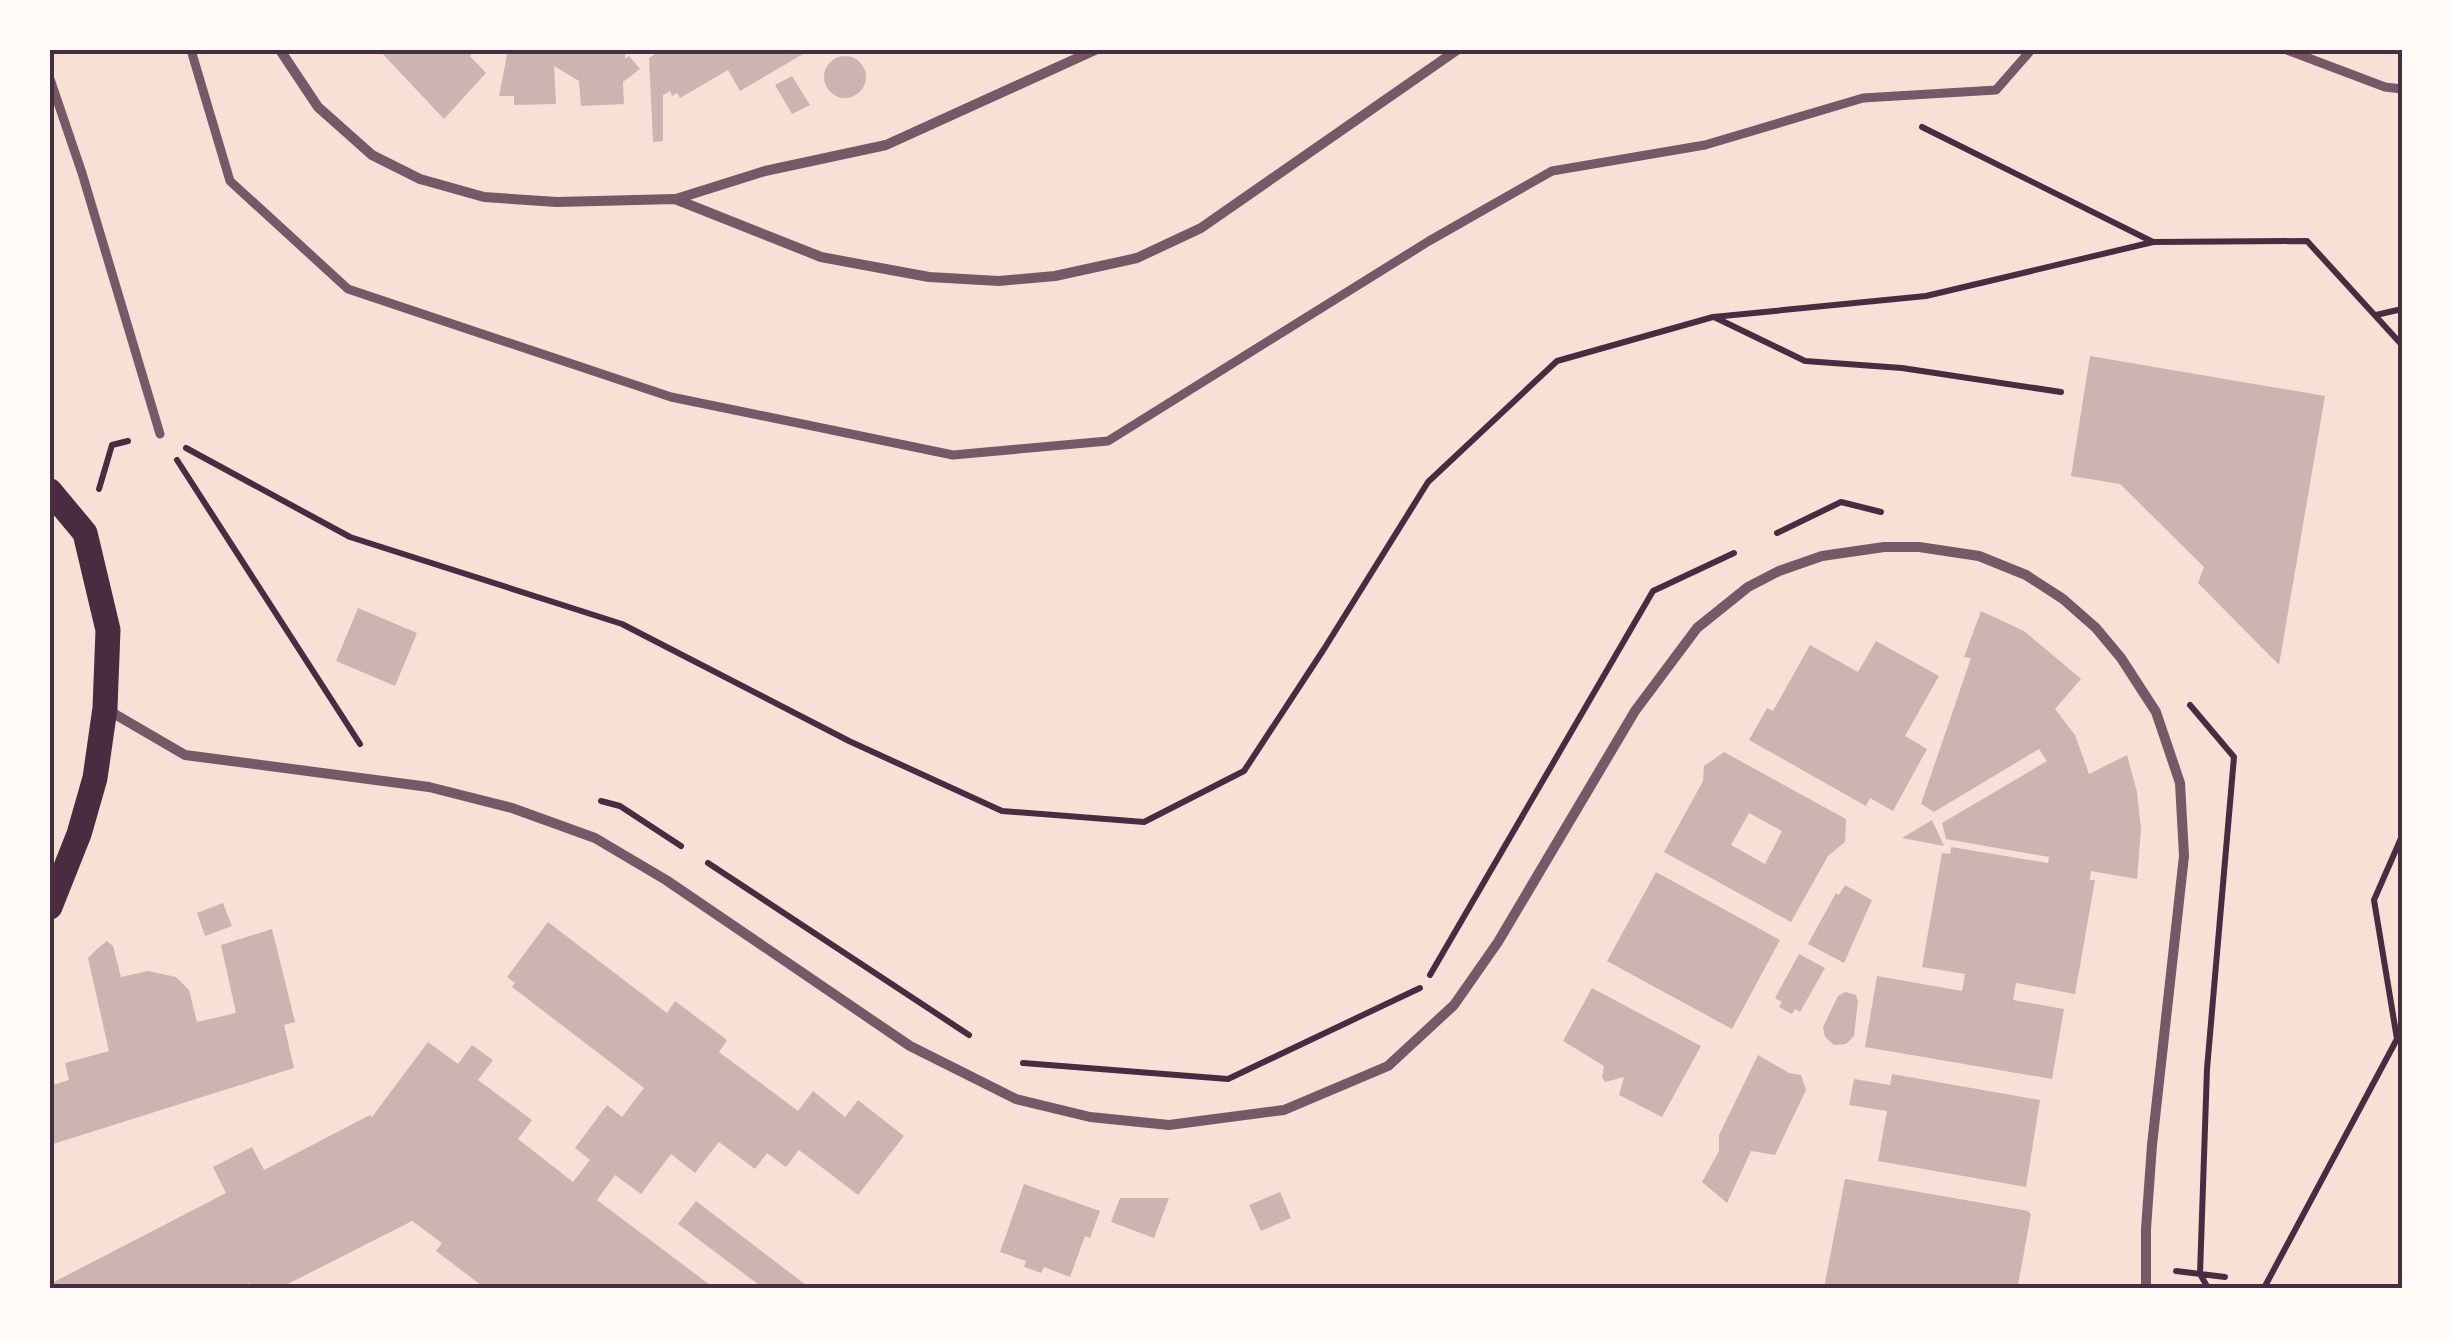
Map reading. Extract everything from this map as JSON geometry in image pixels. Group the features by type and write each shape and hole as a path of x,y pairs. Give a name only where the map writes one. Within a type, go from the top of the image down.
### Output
{"main road":[{"path":"50,490 85,533 108,630 104,708 90,797 80,834 50,907"}],"street":[{"path":"191,50 230,181 348,289 671,397 953,455 1108,441 1429,241 1552,171 1705,145 1862,98 1996,90 2032,50"},
{"path":"280,50 318,107 372,155 420,179 484,197 557,202 676,199 765,171 886,145 1095,50"},
{"path":"676,199 821,257 929,276 999,280 1055,276 1137,258 1201,228 1457,50"},
{"path":"2287,50 2385,87 2402,89"},
{"path":"50,79 160,434"},
{"path":"104,708 185,754 429,788 512,808 595,838 666,880 910,1046 1016,1099 1090,1117 1169,1125 1284,1110 1388,1066 1454,1005 1498,942 1635,711 1697,628 1748,587 1822,556 1884,546 1980,556 2026,575 2064,599 2096,628 2156,712 2180,783 2184,856 2152,1145 2146,1288"}],"path":[{"path":"1862,98 2154,242"},
{"path":"85,533 112,445 160,434 350,537 622,624 849,742 1002,811 1144,822 1244,771 1428,482 1557,361 1713,316 1926,296 2154,242 2306,241 2402,345"},
{"path":"2375,315 2402,309"},
{"path":"1713,316 1805,360 1902,368 2061,392"},
{"path":"160,434 358,744 377,748"},
{"path":"1773,535 1841,502 1895,515"},
{"path":"1011,1062 1228,1078 1424,986 1654,591 1739,551"},
{"path":"2184,698 2234,756 2207,1069 2200,1274 2208,1288"},
{"path":"582,797 620,806 685,848"},
{"path":"2264,1288 2396,1039 2374,900 2402,836"},
{"path":"701,859 978,1041"},
{"path":"2146,1267 2225,1277"}],"building":[{"path":"379,50 475,50 470,56 486,73 444,119"},
{"path":"508,50 625,50 625,59 629,56 640,69 623,82 624,104 581,106 579,81 554,66 556,104 514,105 514,96 499,96"},
{"path":"662,50 810,50 740,91 728,70 680,98 670,91 663,95 663,141 653,142 649,58"},
{"path":"845,56 860,62 866,77 860,92 845,98 830,92 824,77 830,62"},
{"path":"792,76 810,105 792,114 775,85"},
{"path":"2090,356 2325,396 2279,665 2198,583 2204,567 2120,484 2071,476"},
{"path":"358,608 417,633 395,686 336,661"},
{"path":"1981,611 2024,631 2081,679 2055,709 2075,735 2089,774 2127,755 2137,792 2141,829 2137,879 2091,871 2090,880 2095,880 2075,994 2016,983 2013,1000 2064,1009 2052,1079 1865,1047 1877,976 1962,991 1965,974 1922,967 1942,853 1950,854 1951,847 2048,863 2049,857 1946,839 1942,823 2047,761 2039,749 1934,812 1921,804 1971,658 1964,657"},
{"path":"1876,641 1939,676 1905,736 1927,749 1893,811 1870,798 1866,806 1749,740 1767,708 1773,711 1810,645 1858,672"},
{"path":"1724,752 1846,819 1845,842 1828,856 1791,922 1664,852 1703,781 1704,766","holes":["1749,813 1782,831 1765,864 1731,845"]},
{"path":"1932,820 1944,846 1902,838"},
{"path":"1656,872 1780,940 1732,1029 1607,961"},
{"path":"1845,885 1872,900 1844,963 1808,944 1836,893 1839,895"},
{"path":"223,903 232,926 205,936 197,913"},
{"path":"548,922 667,1013 675,1001 727,1040 719,1052 798,1111 813,1091 845,1117 858,1100 904,1136 858,1195 799,1150 786,1167 767,1153 755,1169 719,1142 695,1173 671,1154 641,1194 615,1175 597,1200 714,1288 485,1288 436,1251 442,1243 412,1221 280,1288 252,1288 249,1283 238,1288 50,1288 50,1284 226,1193 213,1167 252,1147 264,1170 372,1117 428,1042 458,1064 472,1045 493,1060 478,1080 532,1120 518,1139 573,1182 590,1160 575,1148 607,1105 622,1117 644,1088 512,987 515,983 507,977"},
{"path":"272,929 295,1022 284,1025 294,1068 50,1145 50,1086 69,1080 65,1063 109,1051 88,958 98,948 107,941 113,946 121,977 148,971 176,977 189,990 197,1022 236,1013 221,945"},
{"path":"1799,954 1825,968 1800,1012 1795,1009 1792,1014 1779,1007 1782,1002 1775,998"},
{"path":"1592,988 1701,1046 1662,1117 1619,1095 1624,1077 1605,1082 1604,1066 1563,1041"},
{"path":"1845,992 1856,995 1858,1001 1854,1036 1846,1044 1834,1045 1825,1037 1823,1027 1838,996"},
{"path":"1758,1055 1789,1073 1801,1075 1806,1090 1775,1155 1751,1151 1727,1203 1702,1182 1719,1151 1719,1135"},
{"path":"1892,1074 2040,1100 2026,1187 1878,1161 1887,1111 1849,1105 1854,1079 1890,1085"},
{"path":"1845,1179 2028,1211 2031,1214 2018,1285 2023,1288 1824,1288"},
{"path":"1024,1184 1100,1211 1090,1238 1085,1236 1070,1277 1044,1267 1041,1273 1024,1267 1026,1261 1000,1252"},
{"path":"1280,1192 1291,1218 1261,1231 1249,1205"},
{"path":"1120,1198 1169,1198 1154,1238 1111,1222"},
{"path":"696,1201 806,1285 763,1288 678,1224"}]}
